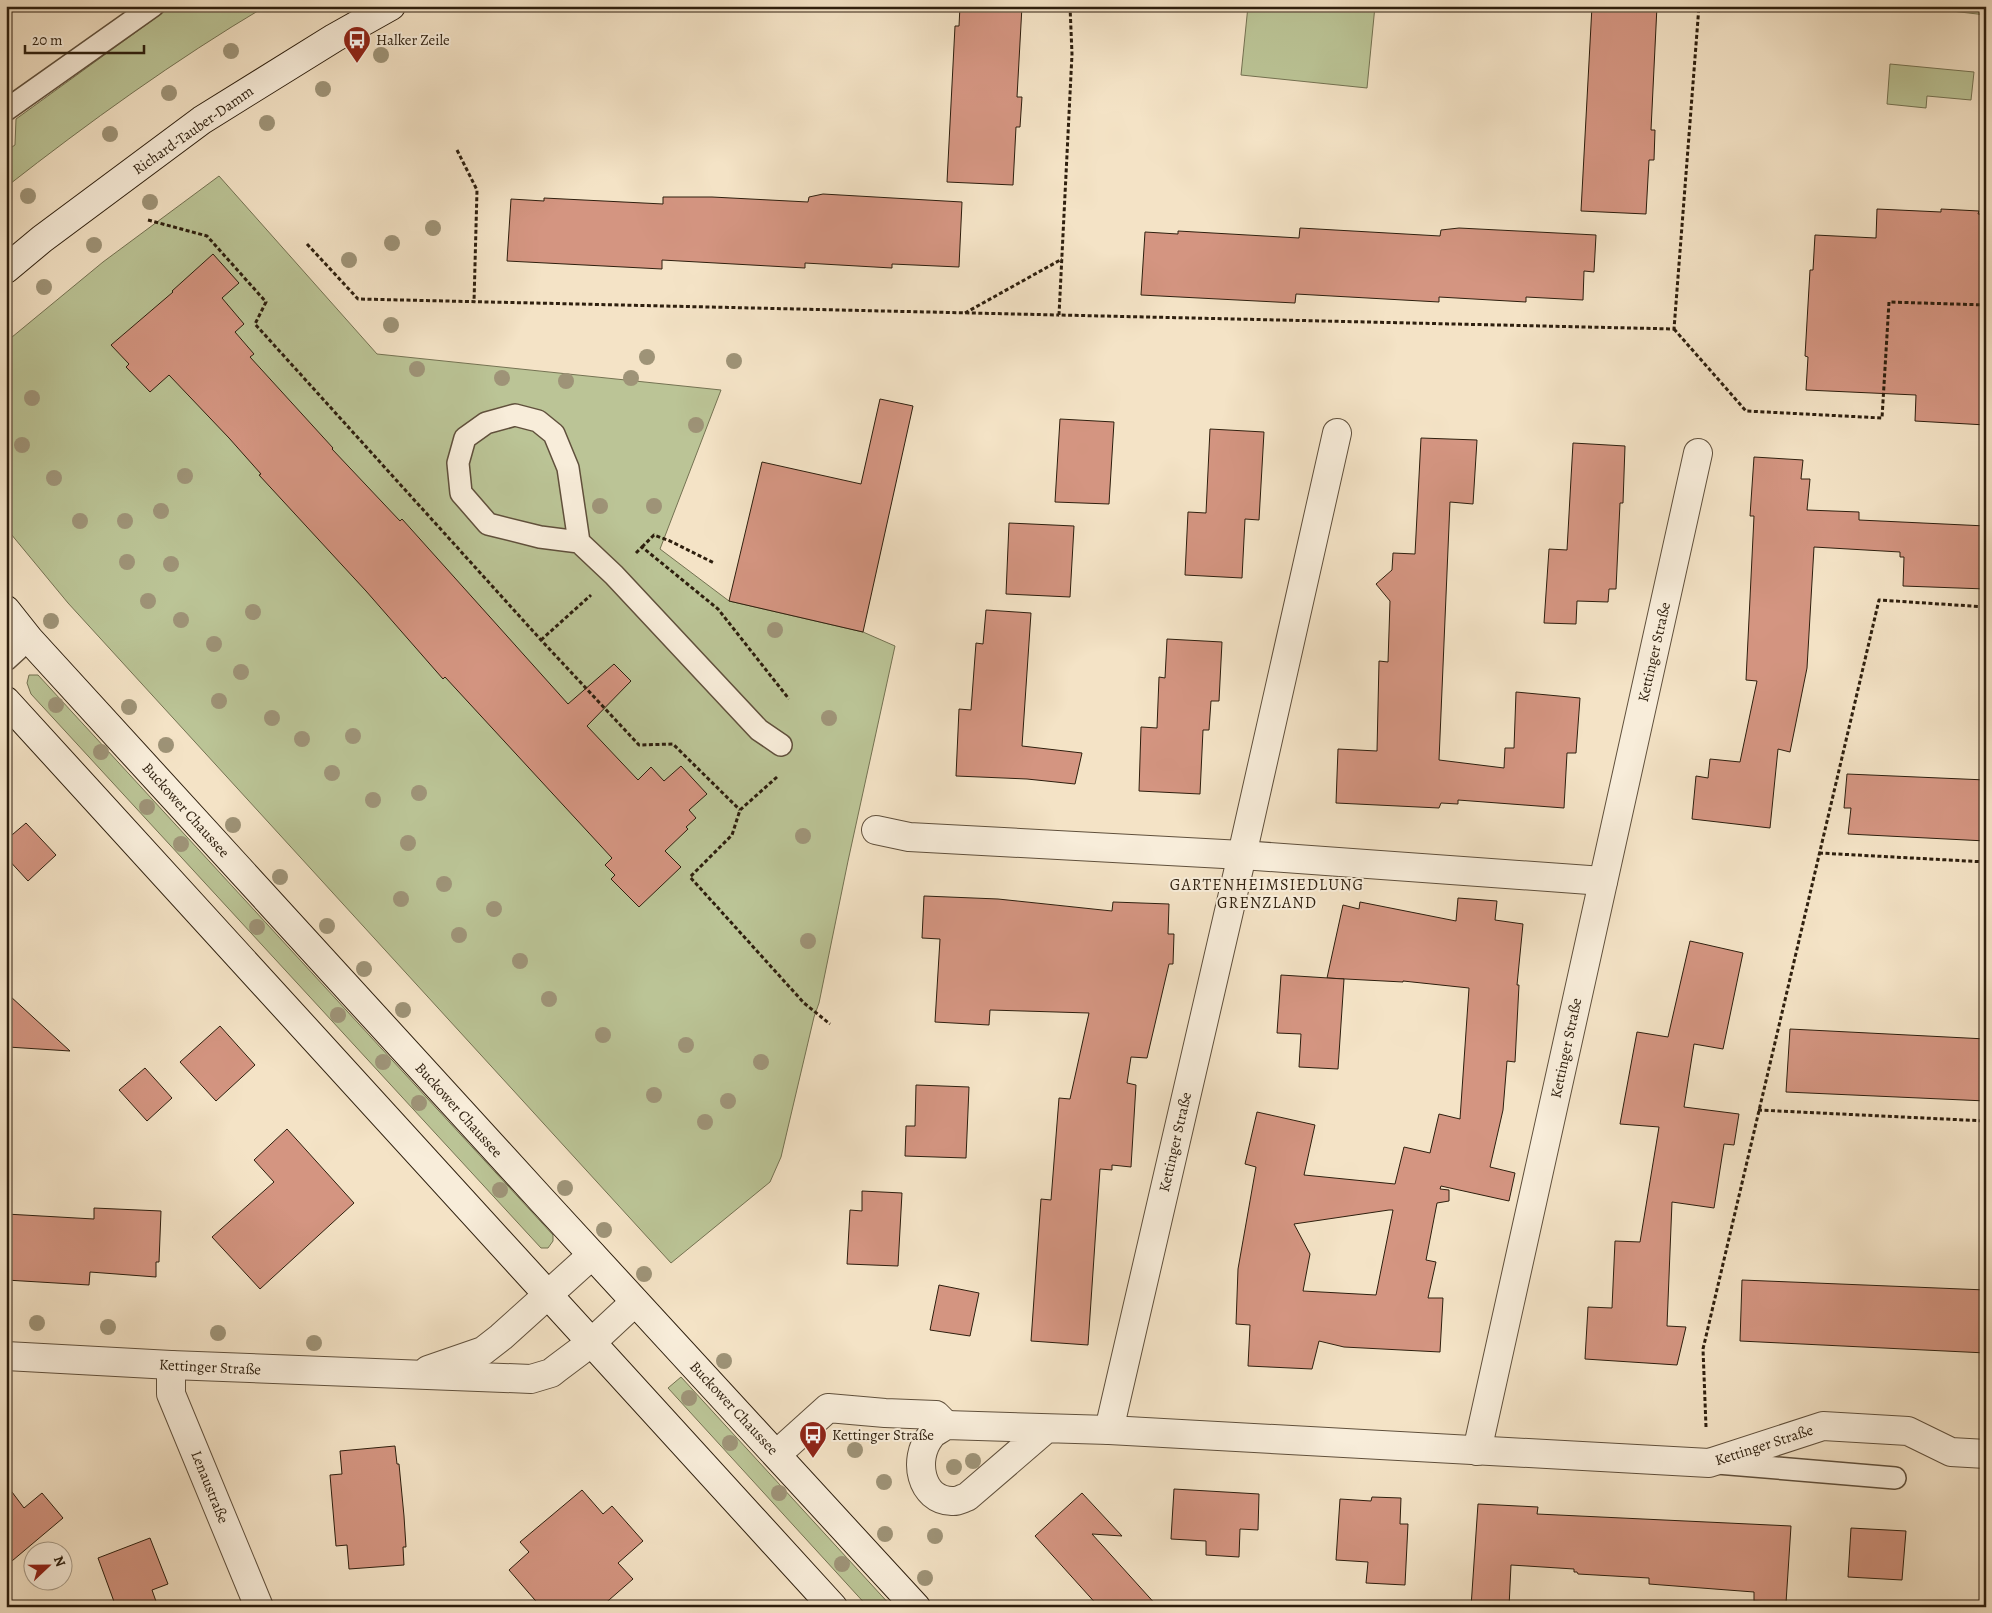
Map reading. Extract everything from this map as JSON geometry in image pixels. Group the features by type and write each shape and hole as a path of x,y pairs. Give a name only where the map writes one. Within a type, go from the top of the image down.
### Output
{"street":[{"name":"Richard-Tauber-Damm","path":"6,269 42,239 202,120 334,38 391,6"},
{"name":"Kettinger Straße","path":"1109,1430 1337,433"},
{"name":"Kettinger Straße","path":"1477,1451 1698,453"},
{"name":"Buckower Chaussee","path":"6,610 592,1255 916,1607"},
{"path":"6,702 834,1607"},
{"path":"876,830 909,837 1242,854 1603,881"},
{"name":"Kettinger Straße","path":"413,1376 483,1351 549,1295 592,1255"},
{"name":"Kettinger Straße","path":"6,1356 413,1376 530,1379 551,1373 592,1342 636,1302"},
{"name":"Lenaustraße","path":"171,1365 171,1394 259,1607"},
{"name":"Kettinger Straße","path":"777,1454 828,1408 936,1415 946,1426 1109,1430 1709,1463 1823,1426 1908,1431 1950,1452 1986,1454"},
{"path":"946,1426 930,1435 923,1450 920,1465 925,1483 937,1496 953,1502 967,1497 1046,1429"}],"lane":[{"path":"6,110 153,6"},
{"path":"579,542 568,468 554,434 538,421 515,415 486,423 465,438 458,463 461,493 488,524 540,537 579,542 614,575 759,730 781,745"},
{"path":"6,660 30,638"},
{"path":"1709,1463 1895,1478"}],"path":[{"path":"1059,315 1072,54 1070,6"},
{"path":"1699,6 1674,329 1746,411 1882,418 1889,302 1986,305"},
{"path":"457,150 477,190 474,302"},
{"path":"307,244 358,299 1674,329"},
{"path":"965,313 1062,259"},
{"path":"642,547 654,535 714,563"},
{"path":"1709,1463 1704,1408 1704,1349 1758,1110 1879,600 1986,607"},
{"path":"783,771 740,810 732,836 690,877 804,1003 830,1024"},
{"path":"1819,853 1986,862"},
{"path":"1758,1110 1986,1121"}],"green space":[{"path":"172,6 266,6 133,92 6,187 6,151 15,145 16,119"},
{"path":"1248,6 1375,6 1367,88 1241,75"},
{"path":"1908,6 1986,6 1986,15"},
{"path":"1890,64 1974,72 1971,100 1927,96 1926,108 1887,104"},
{"path":"219,176 377,354 721,390 660,549 729,601 863,632 895,646 819,1003 814,1017 781,1157 770,1182 671,1263 68,603 6,528 6,342 103,262"},
{"path":"29,675 38,675 553,1235 553,1241 548,1248 541,1248 31,694 27,683"},
{"path":"681,1377 892,1607 868,1607 668,1388"}],"building":[{"path":"960,6 1022,6 1017,97 1022,97 1020,127 1016,127 1013,185 947,182 955,26 959,26"},
{"path":"1592,6 1657,6 1651,130 1655,130 1654,160 1649,160 1646,214 1581,211"},
{"path":"823,194 962,202 959,267 892,264 892,268 805,263 805,268 662,260 662,269 507,261 511,199 544,201 544,198 663,204 663,197 712,197 808,202 809,197"},
{"path":"1877,209 1941,212 1941,209 1979,211 1978,214 1986,214 1986,425 1915,421 1916,395 1806,390 1808,357 1805,356 1810,270 1813,270 1815,235 1876,238"},
{"path":"1300,228 1440,236 1441,230 1459,228 1596,235 1594,272 1584,271 1583,300 1526,297 1526,302 1439,297 1439,302 1296,294 1295,303 1141,295 1145,232 1178,234 1178,231 1299,238"},
{"path":"213,254 239,283 222,298 244,324 235,332 254,354 250,357 332,449 400,521 402,519 568,704 614,664 631,681 587,726 638,780 651,767 664,781 681,766 707,794 689,810 696,818 686,827 688,829 665,851 681,867 639,907 611,879 615,875 605,865 612,858 445,677 443,679 366,591 259,475 261,474 229,438 169,375 150,392 126,367 129,364 111,345 173,292"},
{"path":"880,399 913,406 863,632 729,601 762,462 861,484"},
{"path":"1060,419 1114,422 1109,504 1055,502"},
{"path":"1210,429 1264,432 1259,520 1245,519 1242,578 1185,575 1188,512 1206,513"},
{"path":"1421,438 1477,440 1473,504 1450,502 1439,760 1504,768 1505,748 1514,748 1516,692 1580,698 1576,753 1567,753 1564,808 1458,800 1458,804 1441,803 1439,808 1336,803 1338,749 1377,751 1379,661 1388,662 1390,601 1376,584 1392,570 1393,553 1415,554"},
{"path":"1573,443 1625,446 1623,503 1620,503 1616,589 1609,589 1608,602 1577,601 1576,624 1544,623 1549,549 1567,550"},
{"path":"1754,457 1803,460 1801,479 1810,479 1807,510 1859,512 1859,520 1986,526 1986,589 1903,586 1904,557 1900,557 1900,552 1814,547 1807,668 1790,752 1778,749 1770,828 1692,819 1696,776 1708,778 1710,759 1740,762 1757,681 1746,680 1754,516 1750,516"},
{"path":"1009,523 1074,526 1070,597 1006,594"},
{"path":"986,610 1031,613 1022,746 1082,753 1075,784 1027,779 956,776 959,709 971,710 976,643 983,644"},
{"path":"1167,639 1222,642 1219,701 1211,701 1209,730 1203,730 1200,794 1139,791 1141,727 1157,728 1159,677 1165,678"},
{"path":"1847,774 1986,780 1986,841 1848,834 1851,808 1844,808"},
{"path":"26,823 56,855 28,881 6,857 6,840"},
{"path":"924,896 998,899 1112,911 1113,902 1169,904 1168,934 1174,934 1173,964 1169,964 1147,1058 1131,1057 1127,1083 1136,1085 1131,1167 1112,1165 1112,1170 1100,1169 1088,1345 1031,1341 1041,1199 1051,1200 1059,1098 1070,1099 1089,1013 990,1010 989,1025 935,1022 940,939 922,938"},
{"path":"1458,898 1497,901 1495,920 1523,924 1517,985 1519,985 1515,1062 1507,1061 1503,1110 1490,1167 1515,1173 1509,1201 1441,1186 1440,1189 1449,1190 1449,1201 1437,1203 1426,1260 1436,1262 1428,1298 1443,1298 1440,1352 1344,1347 1319,1341 1312,1369 1248,1366 1250,1325 1236,1324 1238,1269 1256,1167 1245,1164 1257,1112 1315,1125 1304,1175 1395,1184 1404,1147 1430,1153 1439,1114 1460,1119 1469,988 1403,981 1327,978 1343,905 1359,909 1360,902 1456,921","holes":["1393,1210 1376,1295 1303,1291 1310,1254 1294,1224"]},
{"path":"1690,941 1743,953 1723,1049 1694,1044 1684,1107 1739,1114 1734,1145 1724,1144 1714,1208 1672,1202 1667,1326 1686,1327 1677,1365 1585,1359 1588,1307 1612,1308 1615,1241 1640,1242 1659,1127 1620,1124 1637,1032 1668,1037"},
{"path":"1281,975 1344,979 1338,1069 1299,1067 1301,1034 1277,1033"},
{"path":"10,996 70,1051 8,1047"},
{"path":"220,1026 255,1065 216,1101 180,1062"},
{"path":"1790,1029 1986,1039 1986,1101 1786,1092"},
{"path":"145,1068 172,1098 147,1121 119,1090"},
{"path":"916,1085 969,1087 966,1158 905,1156 906,1126 915,1126"},
{"path":"287,1129 354,1203 260,1289 212,1237 274,1182 254,1160"},
{"path":"862,1191 902,1193 898,1266 847,1264 850,1210 862,1211"},
{"path":"94,1208 161,1211 159,1262 156,1262 156,1277 90,1272 89,1285 6,1280 6,1214 94,1219"},
{"path":"1742,1280 1986,1290 1986,1353 1740,1341"},
{"path":"939,1285 979,1293 970,1336 930,1330"},
{"path":"395,1446 397,1464 399,1464 404,1516 406,1547 403,1547 404,1565 349,1569 347,1545 336,1546 330,1475 342,1474 340,1451"},
{"path":"6,1484 24,1508 42,1493 63,1518 37,1540 22,1540 22,1553 6,1566"},
{"path":"1174,1489 1259,1494 1258,1530 1240,1529 1239,1557 1206,1555 1206,1541 1171,1539"},
{"path":"582,1490 603,1514 612,1506 643,1541 618,1563 633,1579 601,1607 541,1607 509,1570 529,1552 520,1542"},
{"path":"1082,1493 1122,1536 1092,1534 1158,1607 1099,1607 1035,1536"},
{"path":"1372,1497 1401,1498 1400,1524 1408,1524 1405,1585 1366,1583 1368,1562 1336,1560 1340,1499 1371,1501"},
{"path":"1478,1504 1538,1507 1537,1514 1791,1526 1786,1603 1754,1601 1754,1592 1649,1584 1649,1578 1578,1574 1574,1572 1574,1569 1511,1565 1509,1607 1471,1607"},
{"path":"1851,1528 1906,1531 1902,1580 1848,1577"},
{"path":"150,1538 168,1584 152,1590 158,1607 116,1607 98,1558"}],"place":[{"name":"Halker Zeile","path":"357,64"},
{"name":"Kettinger Straße","path":"813,1459"}],"district":[{"name":"GARTENHEIMSIEDLUNG GRENZLAND","path":"1267,894"}]}
